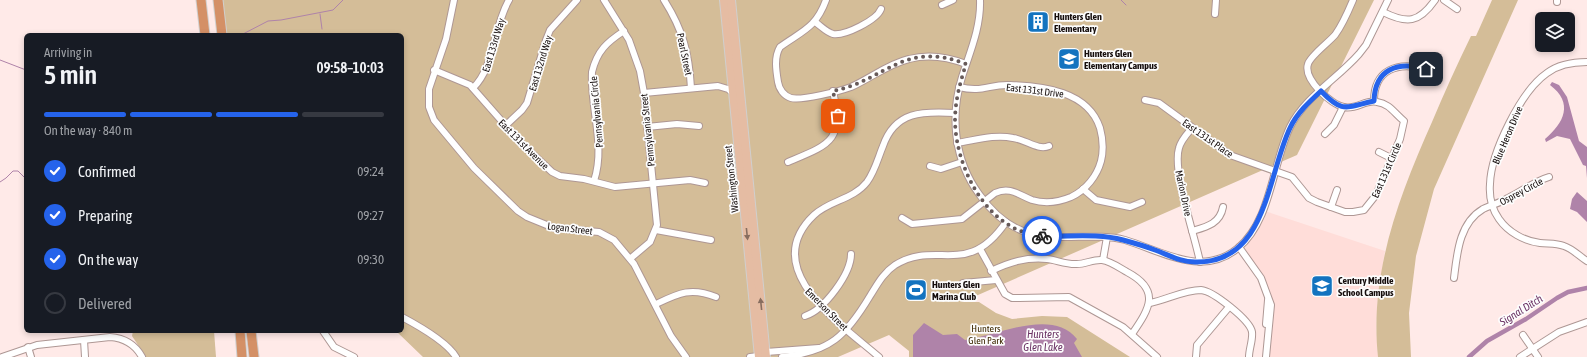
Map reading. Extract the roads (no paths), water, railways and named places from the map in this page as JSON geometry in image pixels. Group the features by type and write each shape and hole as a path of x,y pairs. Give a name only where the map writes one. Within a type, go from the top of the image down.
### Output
{"highway":[{"path":"201,0 214,31"},
{"path":"208,0 214,31"},
{"path":"214,0 214,31"},
{"path":"214,31 218,0"},
{"path":"235,333 238,357"},
{"path":"240,333 242,357"},
{"path":"245,333 247,357"},
{"path":"251,333 254,357"}],"main road":[{"name":"Washington Street","path":"724,0 735,82 763,356"},
{"name":"Washington Street","path":"731,0 735,82 733,93 763,356"}],"street":[{"name":"Logan Street","path":"454,0 446,38 434,70 429,89 429,107 434,120 474,168 518,211 533,221 548,227 599,232 614,240 631,258 672,336 686,357"},
{"name":"East 133rd Way","path":"473,88 484,76 503,12 509,0"},
{"name":"East 132nd Way","path":"505,126 522,110 530,98 550,30 578,0"},
{"name":"Pennsylvania Street","path":"604,0 624,31 637,58 644,94 657,220 656,230"},
{"name":"Pearl Street","path":"665,0 690,49 691,88"},
{"path":"826,0 815,22 805,32 778,45 776,56 777,73 779,84 786,95 800,99 851,87 892,65 913,58 935,56 966,64"},
{"path":"942,5 953,0"},
{"path":"980,0 978,23 959,87 955,113 957,143 962,162 972,185 984,201 1006,222 1018,229 1039,236 1107,237 1144,246 1178,260 1200,262 1221,258 1239,248 1250,236 1257,224 1290,127 1301,110 1359,54 1366,45 1388,0"},
{"path":"1215,14 1216,0"},
{"path":"1353,0 1340,28 1307,64 1310,78 1321,91 1331,100 1343,107 1352,107 1374,101 1376,84 1385,72 1397,68 1412,66 1426,69"},
{"path":"1383,12 1399,19 1409,20 1425,13 1435,0"},
{"path":"1444,0 1457,9"},
{"path":"815,22 829,32 844,33 875,18 879,14 880,9"},
{"name":"Pennsylvania Circle","path":"594,181 599,158 592,72 596,57 603,47 624,31"},
{"name":"Blue Heron Drive","path":"1587,62 1568,63 1551,70 1537,81 1519,104 1498,151 1493,166 1490,185 1492,206 1499,219 1517,235 1529,241 1564,246 1587,260"},
{"name":"East 131st Avenue","path":"434,70 464,82 473,88 505,126 554,174 566,178 594,181 615,187 690,180 705,183"},
{"path":"644,94 718,86 735,82"},
{"path":"718,86 728,89 733,93"},
{"name":"East 131st Drive","path":"959,87 975,91 1001,86 1019,86 1061,92 1072,96 1084,104 1098,122 1103,145 1099,168 1084,189"},
{"path":"788,162 822,147 831,139 837,127 838,119 833,91"},
{"path":"781,100 786,95"},
{"name":"East 131st Place","path":"1145,100 1154,100 1159,103 1230,155 1275,170"},
{"name":"East 131st Circle","path":"1275,170 1294,178 1306,194 1314,201 1350,212 1364,210 1376,195 1400,139 1404,121 1390,108 1374,101"},
{"path":"1325,134 1334,125 1343,107"},
{"name":"Emerson Street","path":"879,357 806,290 797,270 797,242 803,225 818,211 850,197 866,182 874,168 886,136 898,123 918,113 955,113"},
{"path":"647,127 677,124 699,126"},
{"name":"Marion Drive","path":"1192,128 1180,145 1178,160 1192,231 1200,262"},
{"path":"957,143 996,136 1015,138 1038,146 1049,146"},
{"path":"1379,152 1391,158"},
{"path":"930,166 941,169 962,162"},
{"name":"Osprey Circle","path":"1454,278 1463,233 1479,212 1514,196 1529,185 1549,177"},
{"path":"902,218 912,224 960,220 968,216 995,193 1007,190 1036,201 1055,202 1072,196 1084,189 1094,200 1132,207 1142,202"},
{"path":"1331,207 1337,190"},
{"path":"1192,231 1213,224 1220,217 1222,207"},
{"path":"782,357 806,354 832,342 854,322 880,279 895,265 917,256 960,255 980,249 995,236 1006,222"},
{"path":"631,258 648,245 656,230 711,240"},
{"path":"1103,260 1107,237"},
{"path":"1239,248 1261,278 1271,305 1266,357"},
{"path":"980,249 1001,289 1012,298 1069,297 1124,327 1157,357"},
{"path":"805,316 813,313 832,294 849,266 851,254"},
{"path":"991,271 1017,260 1047,259 1074,264 1103,260 1138,278 1147,289 1150,303 1132,334"},
{"path":"963,283 996,280"},
{"path":"1150,303 1200,290 1213,294 1244,320 1250,327 1252,333 1249,357"},
{"path":"656,304 687,291 702,292 716,297"},
{"path":"1262,357 1268,300"},
{"path":"1196,357 1197,345 1229,308"},
{"path":"404,318 445,346 456,357"},
{"path":"1520,357 1559,332 1587,322"},
{"path":"324,333 330,343 354,357"},
{"path":"1523,335 1538,357"},
{"path":"2,357 28,346 117,338 134,346 142,357"},
{"path":"84,340 85,357"},
{"path":"28,346 31,357"},
{"path":"750,357 820,348"}],"water":[{"path":"1552,82 1559,85 1567,97 1579,141 1587,147 1587,178 1586,166 1583,165 1570,139 1557,136 1546,142 1545,139 1552,133 1564,113 1562,99 1550,85"},
{"path":"1577,192 1587,201 1587,222 1577,212 1570,209 1572,199"},
{"name":"Hunters Glen Lake","path":"924,323 943,335 957,334 965,340 1024,326 1039,324 1053,325 1066,330 1077,339 1074,343 1082,357 913,357 913,335"}],"waterway":[{"path":"245,33 268,21 333,10 343,0"},
{"path":"1121,0 1126,5"},
{"path":"320,14 322,29"},
{"path":"0,60 24,69"},
{"path":"0,182 13,171 18,171 24,177"},
{"name":"Signal Ditch","path":"1469,357 1487,341 1526,319 1557,298 1568,292 1587,288"}],"place":[{"name":"Hunters Glen Elementary","path":"1038,22"},
{"name":"Hunters Glen Elementary Campus","path":"1069,59"},
{"name":"Century Middle School Campus","path":"1322,286"},
{"name":"Hunters Glen Marina Club","path":"916,290"}],"park label":[{"name":"Hunters Glen Park","path":"986,334"}]}
